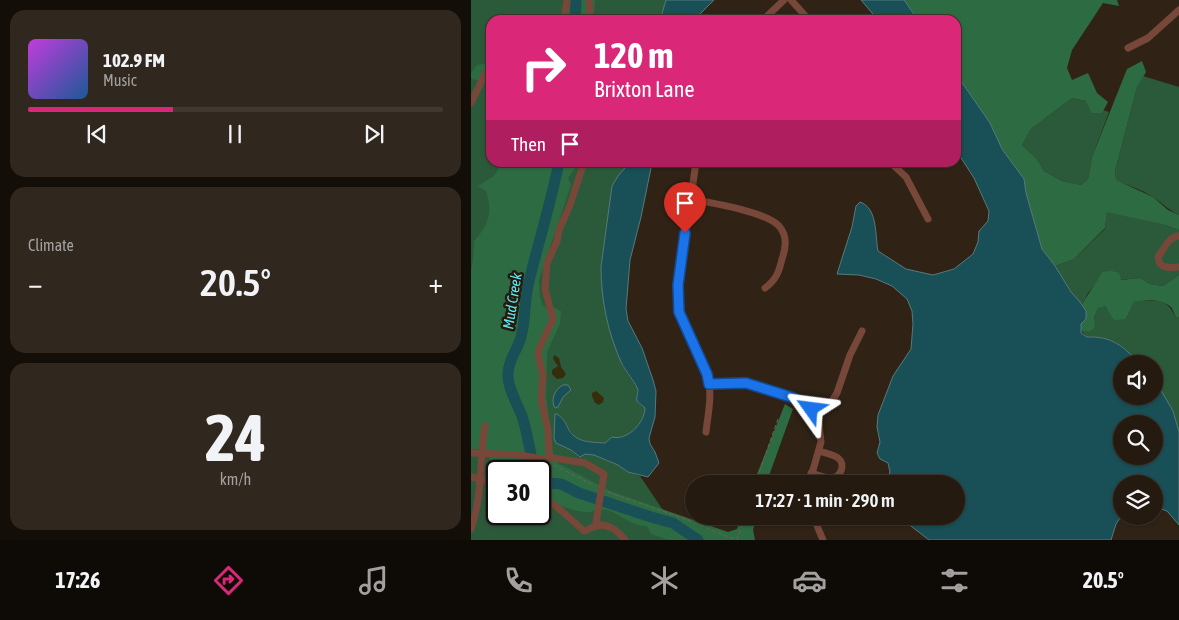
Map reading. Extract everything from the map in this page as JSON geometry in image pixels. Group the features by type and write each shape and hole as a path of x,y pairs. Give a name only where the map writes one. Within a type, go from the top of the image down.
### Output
{"street":[{"path":"565,15 567,0"},
{"path":"589,0 589,15"},
{"path":"768,15 784,0"},
{"path":"791,0 804,15"},
{"path":"1128,48 1148,38 1179,10"},
{"path":"471,104 486,72"},
{"path":"582,167 570,205 559,230 557,242 547,263 545,289 553,319 538,355 543,376 541,394 548,430 549,454 553,458 585,463 605,474 596,525"},
{"path":"695,167 678,285 678,305 681,320 705,368 709,384 706,432"},
{"path":"895,167 906,177 928,219"},
{"path":"691,199 730,206 769,219 779,227 784,236 785,251 775,280 765,288"},
{"path":"1179,236 1171,238 1159,257 1164,267 1179,266"},
{"path":"815,414 828,407 837,393 850,355 862,331"},
{"path":"709,384 746,383 799,400 815,414 821,432 819,451 811,473 831,478 837,476 841,472 842,464 840,460 837,457 819,451"},
{"path":"471,529 478,504 485,426"},
{"path":"471,453 482,456 528,456 548,460"},
{"path":"471,477 486,480"},
{"path":"551,504 557,506 582,530 586,531 596,525 615,529 625,540"},
{"path":"817,525 823,540"}],"path":[{"path":"758,475 778,419"},
{"path":"551,462 602,491 691,521 736,540 742,525"}],"green space":[{"path":"471,0 666,0 662,15 486,15 486,167 626,167 612,186 601,267 607,320 622,365 638,389 637,401 645,408 645,412 641,421 632,431 605,443 589,442 576,438 563,419 555,414 554,438 556,443 571,450 579,457 585,454 594,455 640,476 683,540 471,540"},
{"path":"564,0 595,0 594,15 562,15"},
{"path":"904,0 1117,0 1119,6 1103,3 1072,50 1067,68 1072,80 1088,73 1097,93 1108,102 1102,113 1092,113 1086,101 1072,98 1031,129 1022,145 1037,159 1044,171 1062,181 1081,185 1088,179 1092,157 1127,69 1142,61 1146,72 1137,87 1115,171 1116,180 1153,197 1168,210 1179,215 1179,230 1107,212 1105,228 1074,259 1055,266 1042,249 1026,193 1024,179 1002,149 990,123 961,81 961,15 914,15"},
{"path":"486,64 486,83 471,78 471,73 477,65"},
{"path":"1143,76 1179,87 1179,215 1149,194 1116,181 1115,171 1137,87"},
{"path":"1072,98 1086,101 1102,113 1103,110 1109,112 1092,157 1088,179 1081,185 1062,181 1044,171 1037,159 1022,145 1031,129"},
{"path":"500,167 576,167 568,178 571,185 539,280 540,297 543,305 549,311 555,308 561,311 560,324 547,352 546,396 554,461 610,491 685,517 685,525 708,525 728,532 737,529 738,525 754,525 753,530 755,540 669,540 651,534 647,526 630,522 607,510 584,512 567,508 551,501 551,460 490,460 485,448 471,450 471,271 474,241 486,224 489,212 486,191 478,186 494,176"},
{"path":"1107,211 1179,230 1179,275 1163,286 1150,284 1140,278 1097,282 1088,293 1082,305 1071,292 1055,266 1074,259 1105,229"},
{"path":"1112,271 1119,273 1121,280 1140,278 1150,284 1163,286 1179,275 1179,317 1176,318 1168,304 1153,300 1142,300 1134,302 1126,319 1114,320 1105,306 1098,308 1094,318 1095,327 1089,332 1080,330 1081,322 1086,319 1086,311 1082,305 1084,301 1102,272"},
{"path":"1139,300 1162,302 1169,307 1176,318 1179,317 1179,432 1173,411 1163,394 1163,355 1131,355 1117,343 1103,338 1087,337 1080,330 1089,332 1098,308 1104,305 1110,313 1126,319 1134,302"},
{"path":"785,404 793,409 769,475 757,475"}],"sand":[{"path":"554,355 559,358 561,367 566,374 563,378 557,379 552,374 552,370 558,366 553,359"},
{"path":"596,391 604,398 603,402 599,405 595,403 592,396 592,393"}],"water":[{"path":"666,0 714,0 699,15 662,15"},
{"path":"861,0 904,0 914,15 874,15"},
{"path":"961,81 990,123 1002,149 1024,179 1026,193 1042,249 1086,311 1086,319 1081,324 1081,333 1087,337 1103,338 1117,343 1131,355 1113,355 1113,405 1163,405 1163,394 1173,411 1179,432 1179,525 1167,511 1163,510 1163,475 1113,475 1113,525 1116,525 1111,540 929,540 910,525 965,525 965,475 889,475 888,463 880,459 877,453 880,442 877,427 878,415 893,376 911,349 912,311 907,299 892,286 876,279 859,275 837,274 852,227 856,206 860,202 866,205 873,216 878,251 906,269 933,275 954,269 973,254 978,242 979,231 988,221 989,211 974,178 961,158"},
{"path":"626,167 651,167 630,260 626,309 628,321 642,348 656,391 655,417 649,438 659,463 648,477 628,472 618,465 594,455 585,454 580,457 571,450 556,443 554,438 555,414 563,420 572,434 580,440 605,443 612,437 624,436 629,433 639,424 644,413 645,408 637,401 638,390 622,364 613,341 606,317 601,279 612,186"},
{"path":"563,385 568,385 571,390 563,397 558,407 555,408 553,402 554,395"}],"waterway":[{"name":"Mud Creek","path":"575,15 576,0"},
{"name":"Mud Creek","path":"533,460 522,416 510,387 508,372 521,337 527,288 558,167"},
{"name":"Mud Creek","path":"551,483 561,484 579,493 673,523 698,540"}],"route":[{"path":"685,233 677,296 679,312 707,374 709,384 746,383 799,400 811,409"}]}
